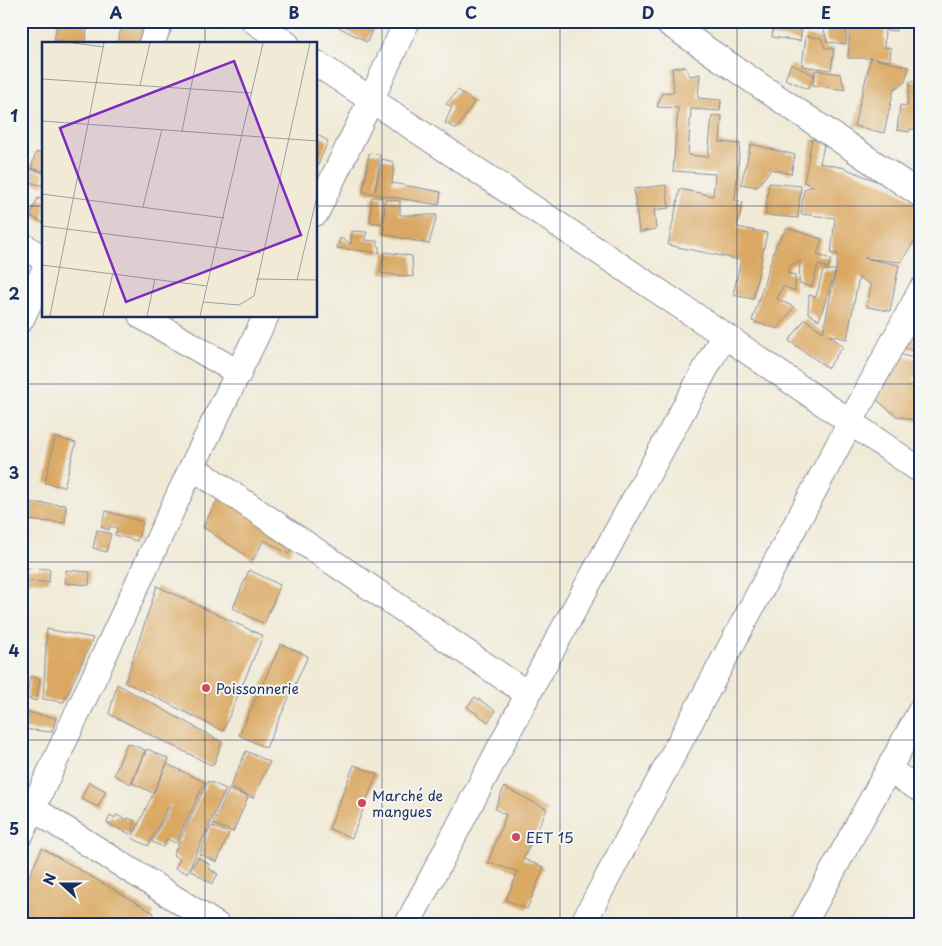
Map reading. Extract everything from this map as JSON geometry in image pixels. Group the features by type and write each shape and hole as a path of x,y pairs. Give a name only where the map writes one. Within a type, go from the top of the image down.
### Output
{"street":[{"path":"152,42 162,21"},
{"path":"254,21 284,42"},
{"path":"318,209 407,21"},
{"path":"665,21 921,195"},
{"path":"318,64 724,335 921,471"},
{"path":"21,244 42,258"},
{"path":"21,320 42,275"},
{"path":"582,925 921,290"},
{"path":"145,318 238,372"},
{"path":"21,834 27,805 265,318"},
{"path":"407,925 528,694 724,335"},
{"path":"192,467 528,694"},
{"path":"803,925 921,710"},
{"path":"888,770 921,790"},
{"path":"27,805 217,925"}],"building":[{"path":"58,21 87,21 86,42 54,40"},
{"path":"123,21 146,21 152,24 145,42 118,42"},
{"path":"327,21 376,21 367,42"},
{"path":"774,21 803,21 800,41 772,37"},
{"path":"822,21 848,21 846,44 827,42"},
{"path":"850,21 897,21 896,31 885,30 884,47 891,48 890,61 875,59 909,67 905,82 894,89 884,133 854,126 871,58 848,58"},
{"path":"913,21 921,21 921,27 913,26"},
{"path":"806,36 821,38 825,48 834,49 831,70 802,66"},
{"path":"791,64 814,75 808,89 785,79"},
{"path":"685,66 690,76 700,74 698,98 721,100 720,111 691,109 688,155 708,157 712,116 722,116 720,142 740,144 735,200 743,202 737,227 767,233 753,299 733,295 741,260 668,245 680,189 713,196 715,174 673,171 678,108 657,107 662,93 674,92 672,68"},
{"path":"815,70 840,74 845,90 813,85"},
{"path":"910,81 921,83 921,130 910,129 909,132 897,130 900,105 907,106"},
{"path":"458,90 474,102 457,129 445,123 452,107 446,104"},
{"path":"318,135 328,141 318,165"},
{"path":"812,139 825,141 820,163 844,168 891,187 921,206 921,231 901,262 864,258 899,265 890,311 867,307 871,285 859,277 847,339 829,335 843,346 828,368 789,341 805,319 823,332 838,254 831,254 835,218 801,214 804,189 813,186 804,182"},
{"path":"751,144 795,155 791,174 771,169 757,187 741,184"},
{"path":"21,151 28,153 25,165 21,164"},
{"path":"36,152 42,154 42,171 31,168"},
{"path":"369,153 380,154 375,191 382,159 394,162 392,183 441,192 439,205 363,192"},
{"path":"23,167 42,172 42,185 21,180"},
{"path":"769,183 801,186 798,218 765,215"},
{"path":"666,185 669,208 654,210 656,229 639,232 634,189"},
{"path":"372,197 382,197 384,222 385,199 400,201 400,215 437,215 429,244 384,234 384,224 370,222"},
{"path":"38,198 42,199 42,222 30,216"},
{"path":"787,228 822,239 817,255 831,259 828,268 818,265 812,287 799,283 800,261 791,265 787,273 795,275 795,291 783,286 777,299 794,307 778,329 752,321 776,245"},
{"path":"352,231 367,232 364,240 377,241 380,253 337,248 340,238 351,244"},
{"path":"385,252 412,256 413,277 380,273"},
{"path":"823,270 836,270 819,320 808,313 809,295 816,297"},
{"path":"921,280 921,353 900,346"},
{"path":"892,352 920,360 914,381 921,383 921,422 896,416 877,400"},
{"path":"55,437 76,443 64,487 45,483"},
{"path":"222,491 295,542 289,554 264,540 253,560 203,527"},
{"path":"21,502 66,505 65,523 26,520 21,517"},
{"path":"106,511 143,522 137,541 115,535 117,528 110,526 109,530 101,527"},
{"path":"97,530 111,534 106,552 93,548"},
{"path":"21,568 50,569 49,582 21,581"},
{"path":"66,570 90,572 89,585 65,583"},
{"path":"249,570 280,585 264,624 233,608"},
{"path":"157,586 263,636 223,731 125,682"},
{"path":"47,629 93,638 64,702 43,699"},
{"path":"281,644 308,656 266,748 239,735"},
{"path":"30,676 40,679 36,701 27,698"},
{"path":"117,684 222,742 213,766 109,714"},
{"path":"475,697 496,711 488,722 467,707"},
{"path":"21,711 56,718 52,732 21,729"},
{"path":"127,743 145,750 131,784 114,775"},
{"path":"147,749 169,759 153,793 132,783"},
{"path":"246,751 270,762 253,798 230,787"},
{"path":"167,764 205,782 176,843 167,839 163,847 152,842 171,806 169,805 148,846 132,838"},
{"path":"354,765 377,774 352,838 329,829"},
{"path":"208,781 226,789 187,873 175,868 180,859 173,855"},
{"path":"89,782 106,791 98,807 81,799"},
{"name":"EET 15","path":"504,787 547,809 523,859 544,867 527,909 506,900 518,872 488,862 506,815 495,809"},
{"path":"229,789 248,797 233,832 213,824"},
{"path":"110,815 115,818 116,815 135,821 133,831 130,834 107,823"},
{"path":"211,826 229,833 217,862 199,854"},
{"path":"42,848 154,913 150,925 21,925 21,894"},
{"path":"198,857 210,865 208,868 218,874 212,884 190,870"}],"place":[{"name":"Poissonnerie","path":"206,688"},
{"name":"Marché de mangues","path":"362,803"},
{"name":"EET 15","path":"516,837"}]}
